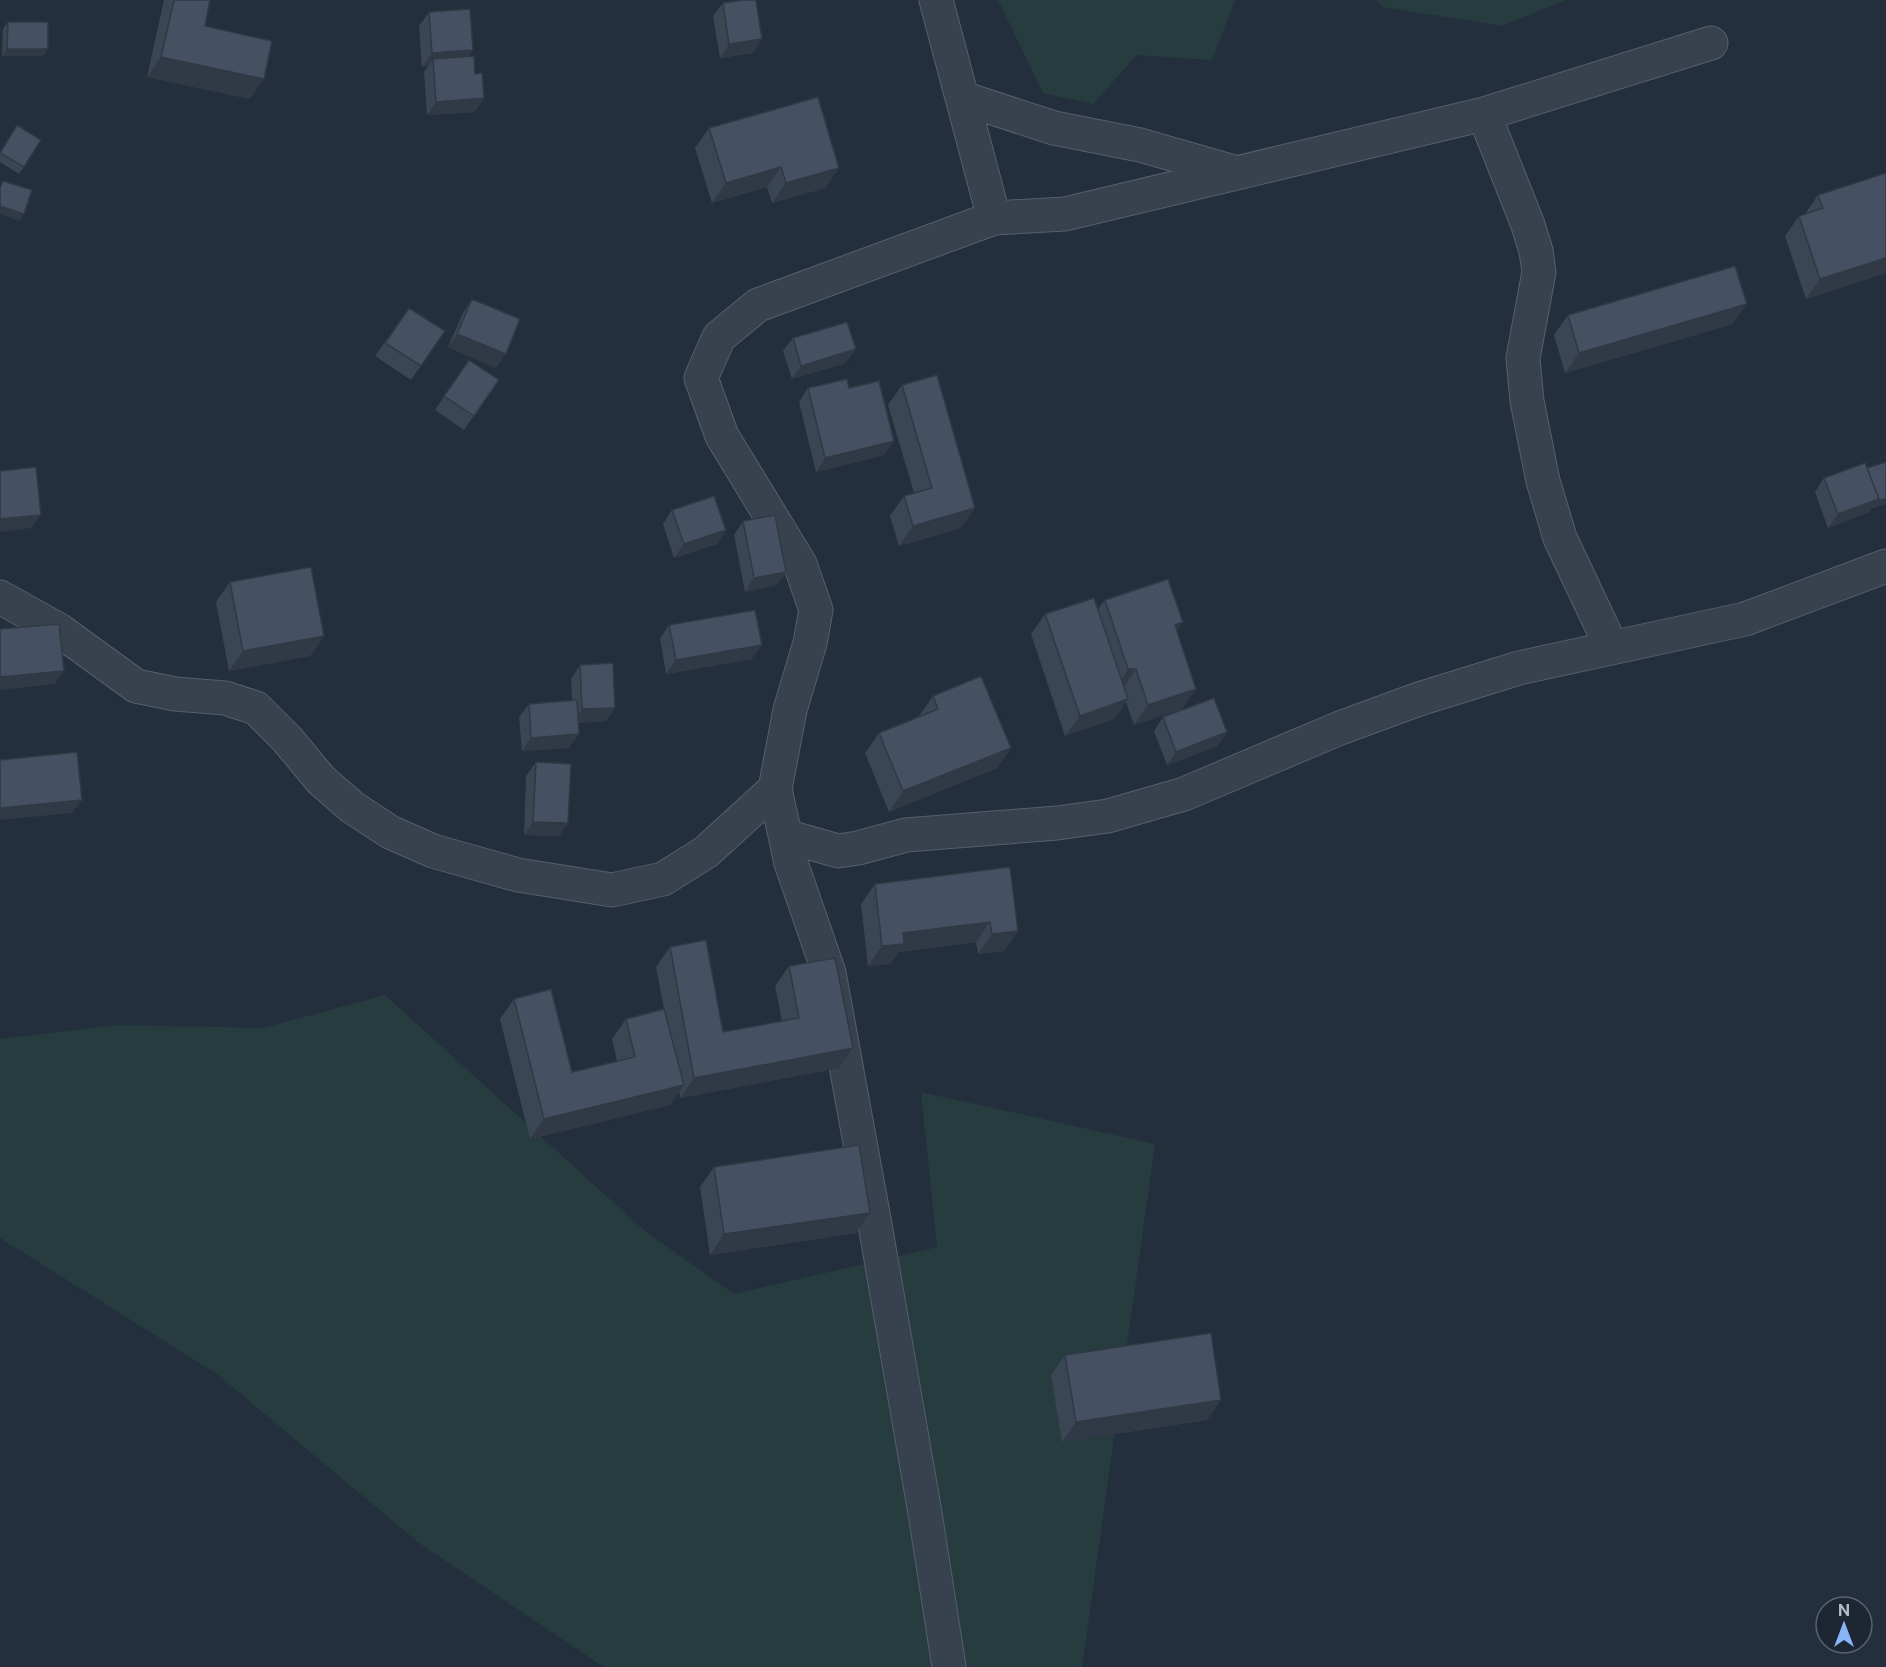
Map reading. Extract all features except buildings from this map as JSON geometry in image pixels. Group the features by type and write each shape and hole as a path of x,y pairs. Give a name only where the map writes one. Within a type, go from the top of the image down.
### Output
{"street":[{"path":"936,0 994,218"},
{"path":"949,1667 925,1513 829,973 791,863 775,789 790,710 810,643 816,610 800,564 722,436 701,378 719,338 758,305 994,218 1065,214 1484,114 1711,43"},
{"path":"962,98 1054,128 1140,145 1236,172"},
{"path":"1484,114 1536,251 1539,272 1523,358 1527,401 1543,481 1560,538 1611,646"},
{"path":"786,836 838,851 906,835 1057,823 1108,816 1184,794 1340,728 1419,699 1519,668 1611,646 1745,619 1886,566"},
{"path":"0,597 59,630 136,686 175,694 225,698 256,708 287,739 321,780 352,807 390,832 433,851 518,875 612,890 663,879 706,852 775,789"}],"green space":[{"path":"998,0 1235,0 1212,60 1137,55 1093,104 1043,93"},
{"path":"1375,0 1565,0 1502,26 1383,7"},
{"path":"385,995 645,1231 734,1294 937,1247 921,1092 1155,1144 1082,1667 604,1667 419,1543 217,1374 0,1238 0,1039 117,1025 263,1028"}]}
